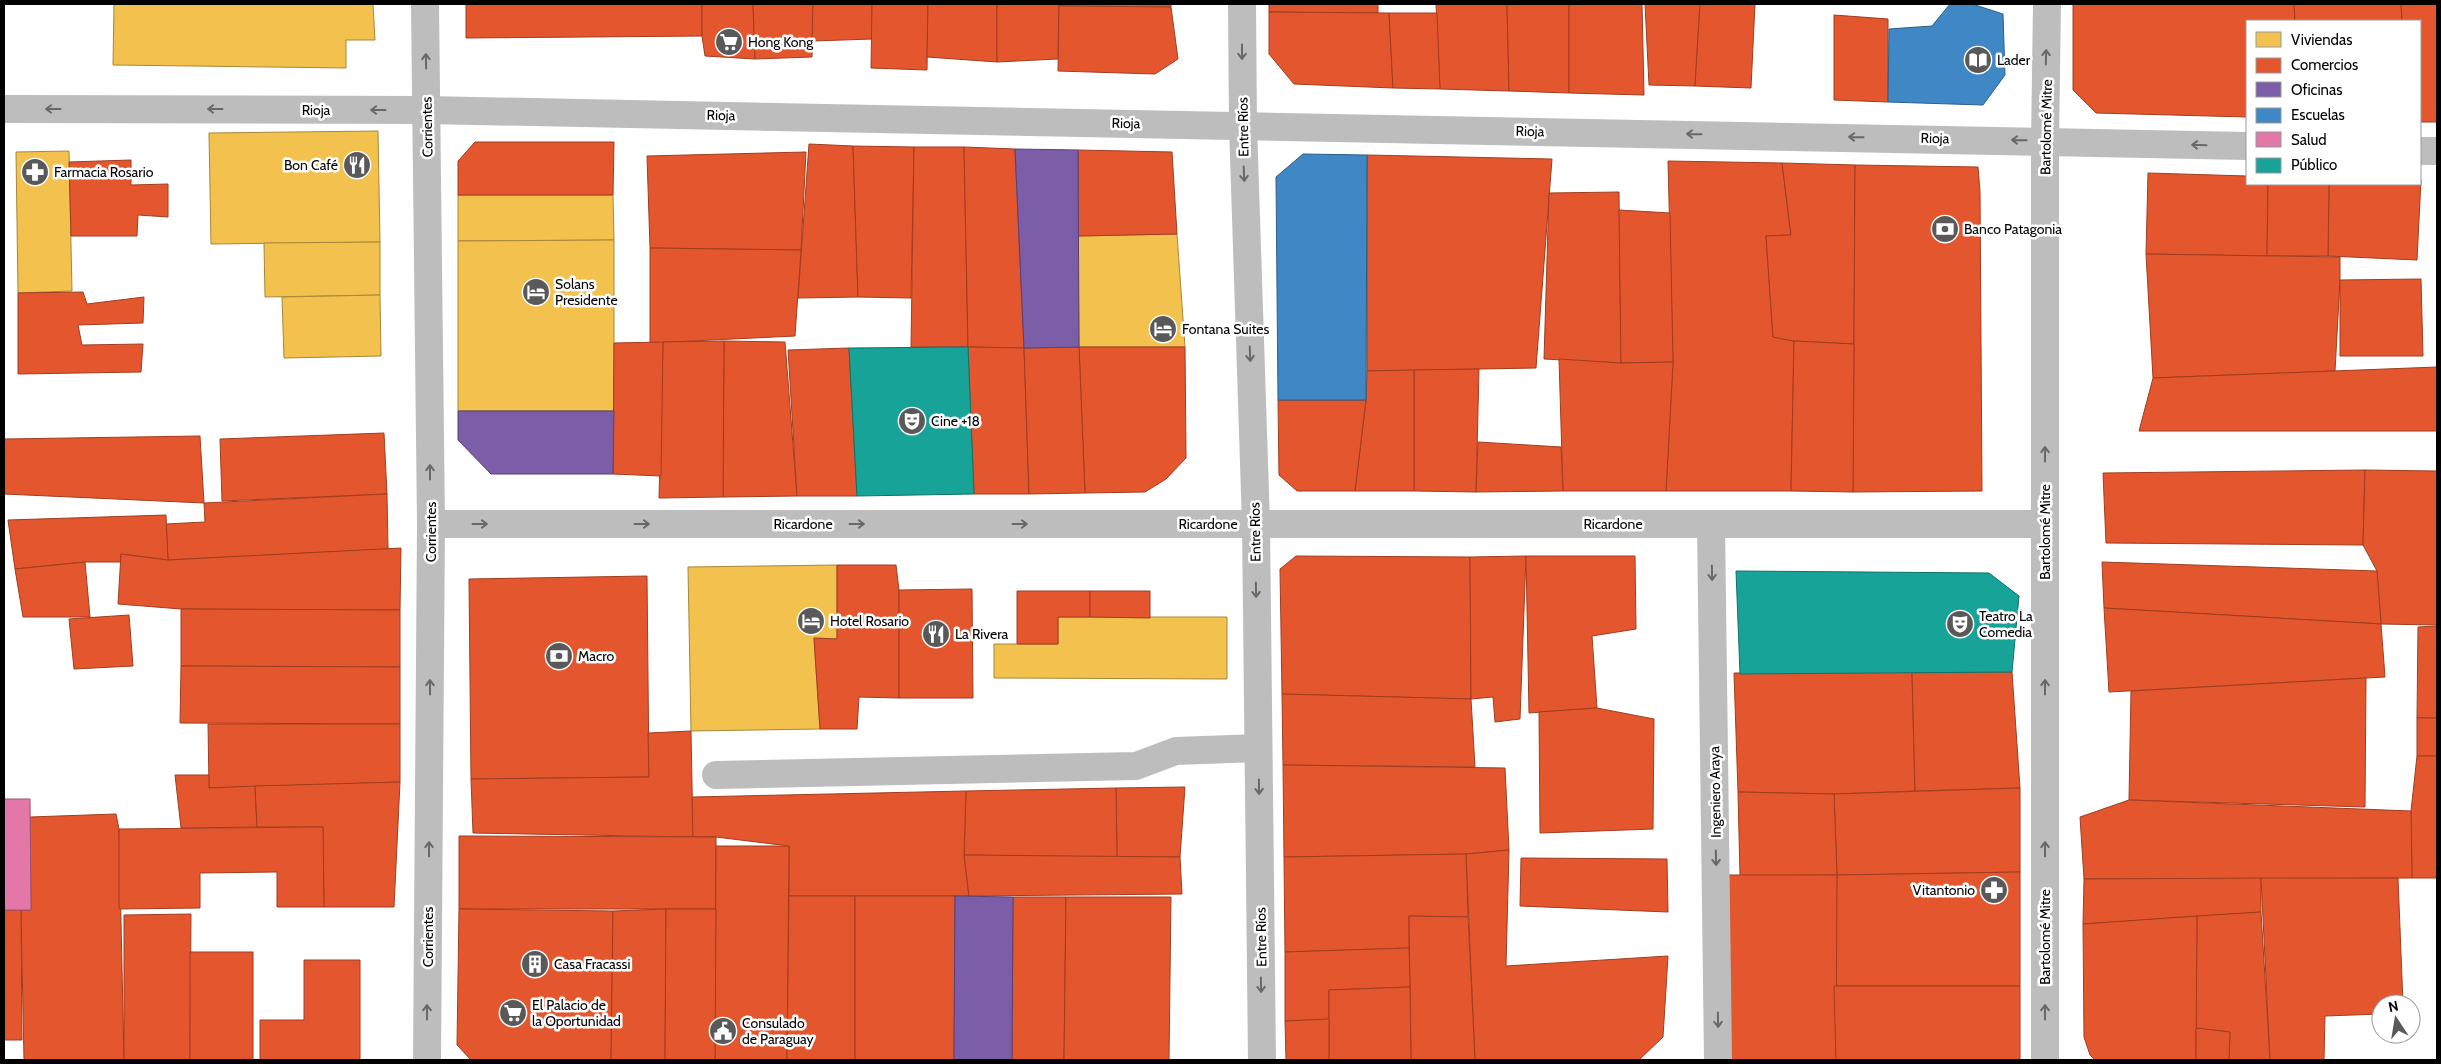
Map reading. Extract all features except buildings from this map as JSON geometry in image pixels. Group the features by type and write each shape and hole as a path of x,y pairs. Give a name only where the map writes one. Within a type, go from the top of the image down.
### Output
{"street":[{"name":"Corrientes","path":"425,4 431,524 427,1060"},
{"name":"Entre Ríos","path":"1242,4 1243,126 1256,524 1262,1060"},
{"name":"Bartolomé Mitre","path":"2045,1060 2045,140 2047,4"},
{"name":"Rioja","path":"4,109 426,110 2045,140 2246,146"},
{"path":"2421,151 2437,151"},
{"name":"Ricardone","path":"431,524 2045,524"},
{"name":"Ingeniero Araya","path":"1711,524 1718,1060"},
{"path":"716,775 1136,766 1176,752 1258,748"}],"place":[{"name":"Hong Kong","path":"729,42"},
{"name":"Lader","path":"1978,60"},
{"name":"Bon Café","path":"357,165"},
{"name":"Farmacia Rosario","path":"35,172"},
{"name":"Banco Patagonia","path":"1945,229"},
{"name":"Solans Presidente","path":"536,292"},
{"name":"Fontana Suites","path":"1163,329"},
{"name":"Cine +18","path":"912,421"},
{"name":"Hotel Rosario","path":"811,621"},
{"name":"Teatro La Comedia","path":"1960,624"},
{"name":"La Rivera","path":"936,634"},
{"name":"Macro","path":"559,656"},
{"name":"Vitantonio","path":"1994,890"},
{"name":"Casa Fracassi","path":"535,964"},
{"name":"El Palacio de la Oportunidad","path":"513,1013"},
{"name":"Consulado de Paraguay","path":"723,1031"}]}
